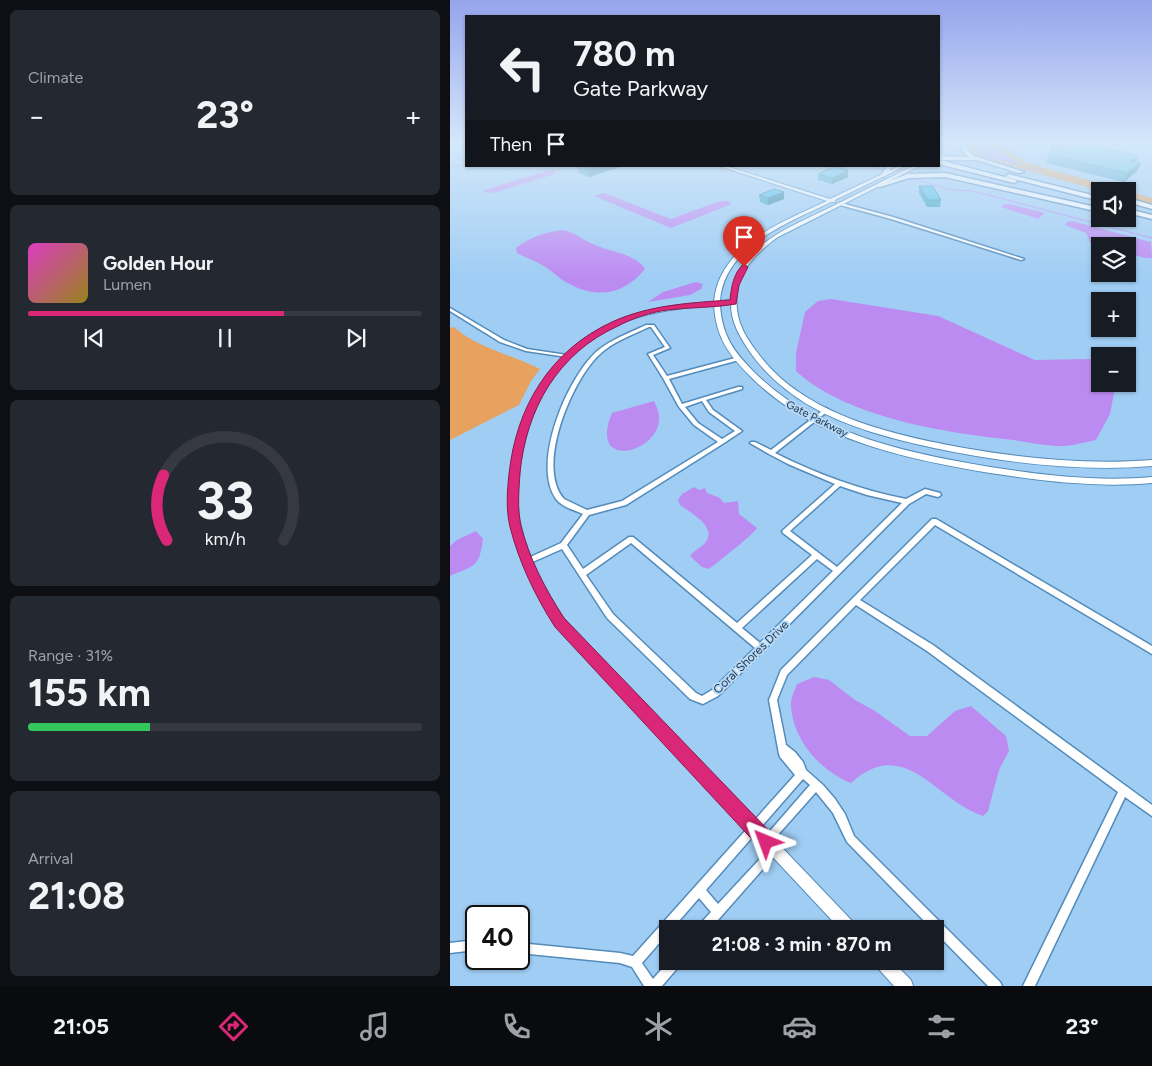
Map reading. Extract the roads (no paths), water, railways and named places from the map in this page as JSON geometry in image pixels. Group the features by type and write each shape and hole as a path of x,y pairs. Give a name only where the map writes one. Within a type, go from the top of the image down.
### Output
{"highway":[{"path":"1003,187 1091,208"},
{"path":"1037,187 1091,202"},
{"path":"1050,187 1091,197"},
{"path":"1078,187 1091,191"},
{"path":"1136,202 1152,207"},
{"path":"1136,208 1152,213"},
{"path":"1136,213 1152,217"},
{"path":"1136,218 1152,222"}],"main road":[{"path":"787,187 830,201 842,201"},
{"path":"801,187 842,201"},
{"name":"Gate Parkway","path":"864,187 785,231 758,251 740,275 734,289 734,316 741,333 756,358 786,385 826,410 840,417 894,436 960,450 1075,466 1102,467 1152,463"},
{"name":"Gate Parkway","path":"842,201 876,187"},
{"name":"Gate Parkway","path":"830,201 770,230 747,246 725,272 716,303 720,330 737,358 765,388 814,420 879,447 944,462 1078,482 1134,482 1152,480"},
{"path":"734,302 667,308 638,315 592,336 568,356 554,371 540,391 525,422 517,452 512,496 515,526 544,598 560,622 841,920"},
{"path":"890,970 905,986"}],"street":[{"path":"842,201 1022,259"},
{"path":"450,309 502,341 526,350 568,356"},
{"path":"586,513 560,499 551,479 551,454 560,417 582,374 596,355 617,340 652,326 668,348 650,354 681,406 696,424 722,442"},
{"path":"666,378 737,358"},
{"path":"681,406 740,388"},
{"path":"528,560 563,545 586,513 624,503 739,430 711,411 703,399"},
{"path":"771,453 826,410"},
{"path":"754,443 771,453 839,484 893,500 907,502"},
{"path":"838,571 785,531 839,484"},
{"name":"Coral Shores Drive","path":"563,545 610,616 693,696 704,700 715,693 907,502 925,491 938,495"},
{"path":"996,986 850,839 842,816 830,797 803,773 797,771 783,754 773,700 784,673 934,521 1152,650"},
{"path":"582,574 631,538 761,648"},
{"path":"737,628 816,556"},
{"path":"855,601 930,648 1152,812"},
{"path":"675,920 803,773"},
{"path":"711,920 816,785"},
{"path":"1028,986 1124,790"},
{"path":"700,890 718,912"},
{"path":"635,962 659,937"},
{"path":"450,948 465,946"},
{"path":"530,949 620,958 635,962 653,986 668,970"}],"waterway":[{"path":"942,187 988,195"},
{"path":"988,195 995,190"},
{"path":"988,195 1152,238"}]}
